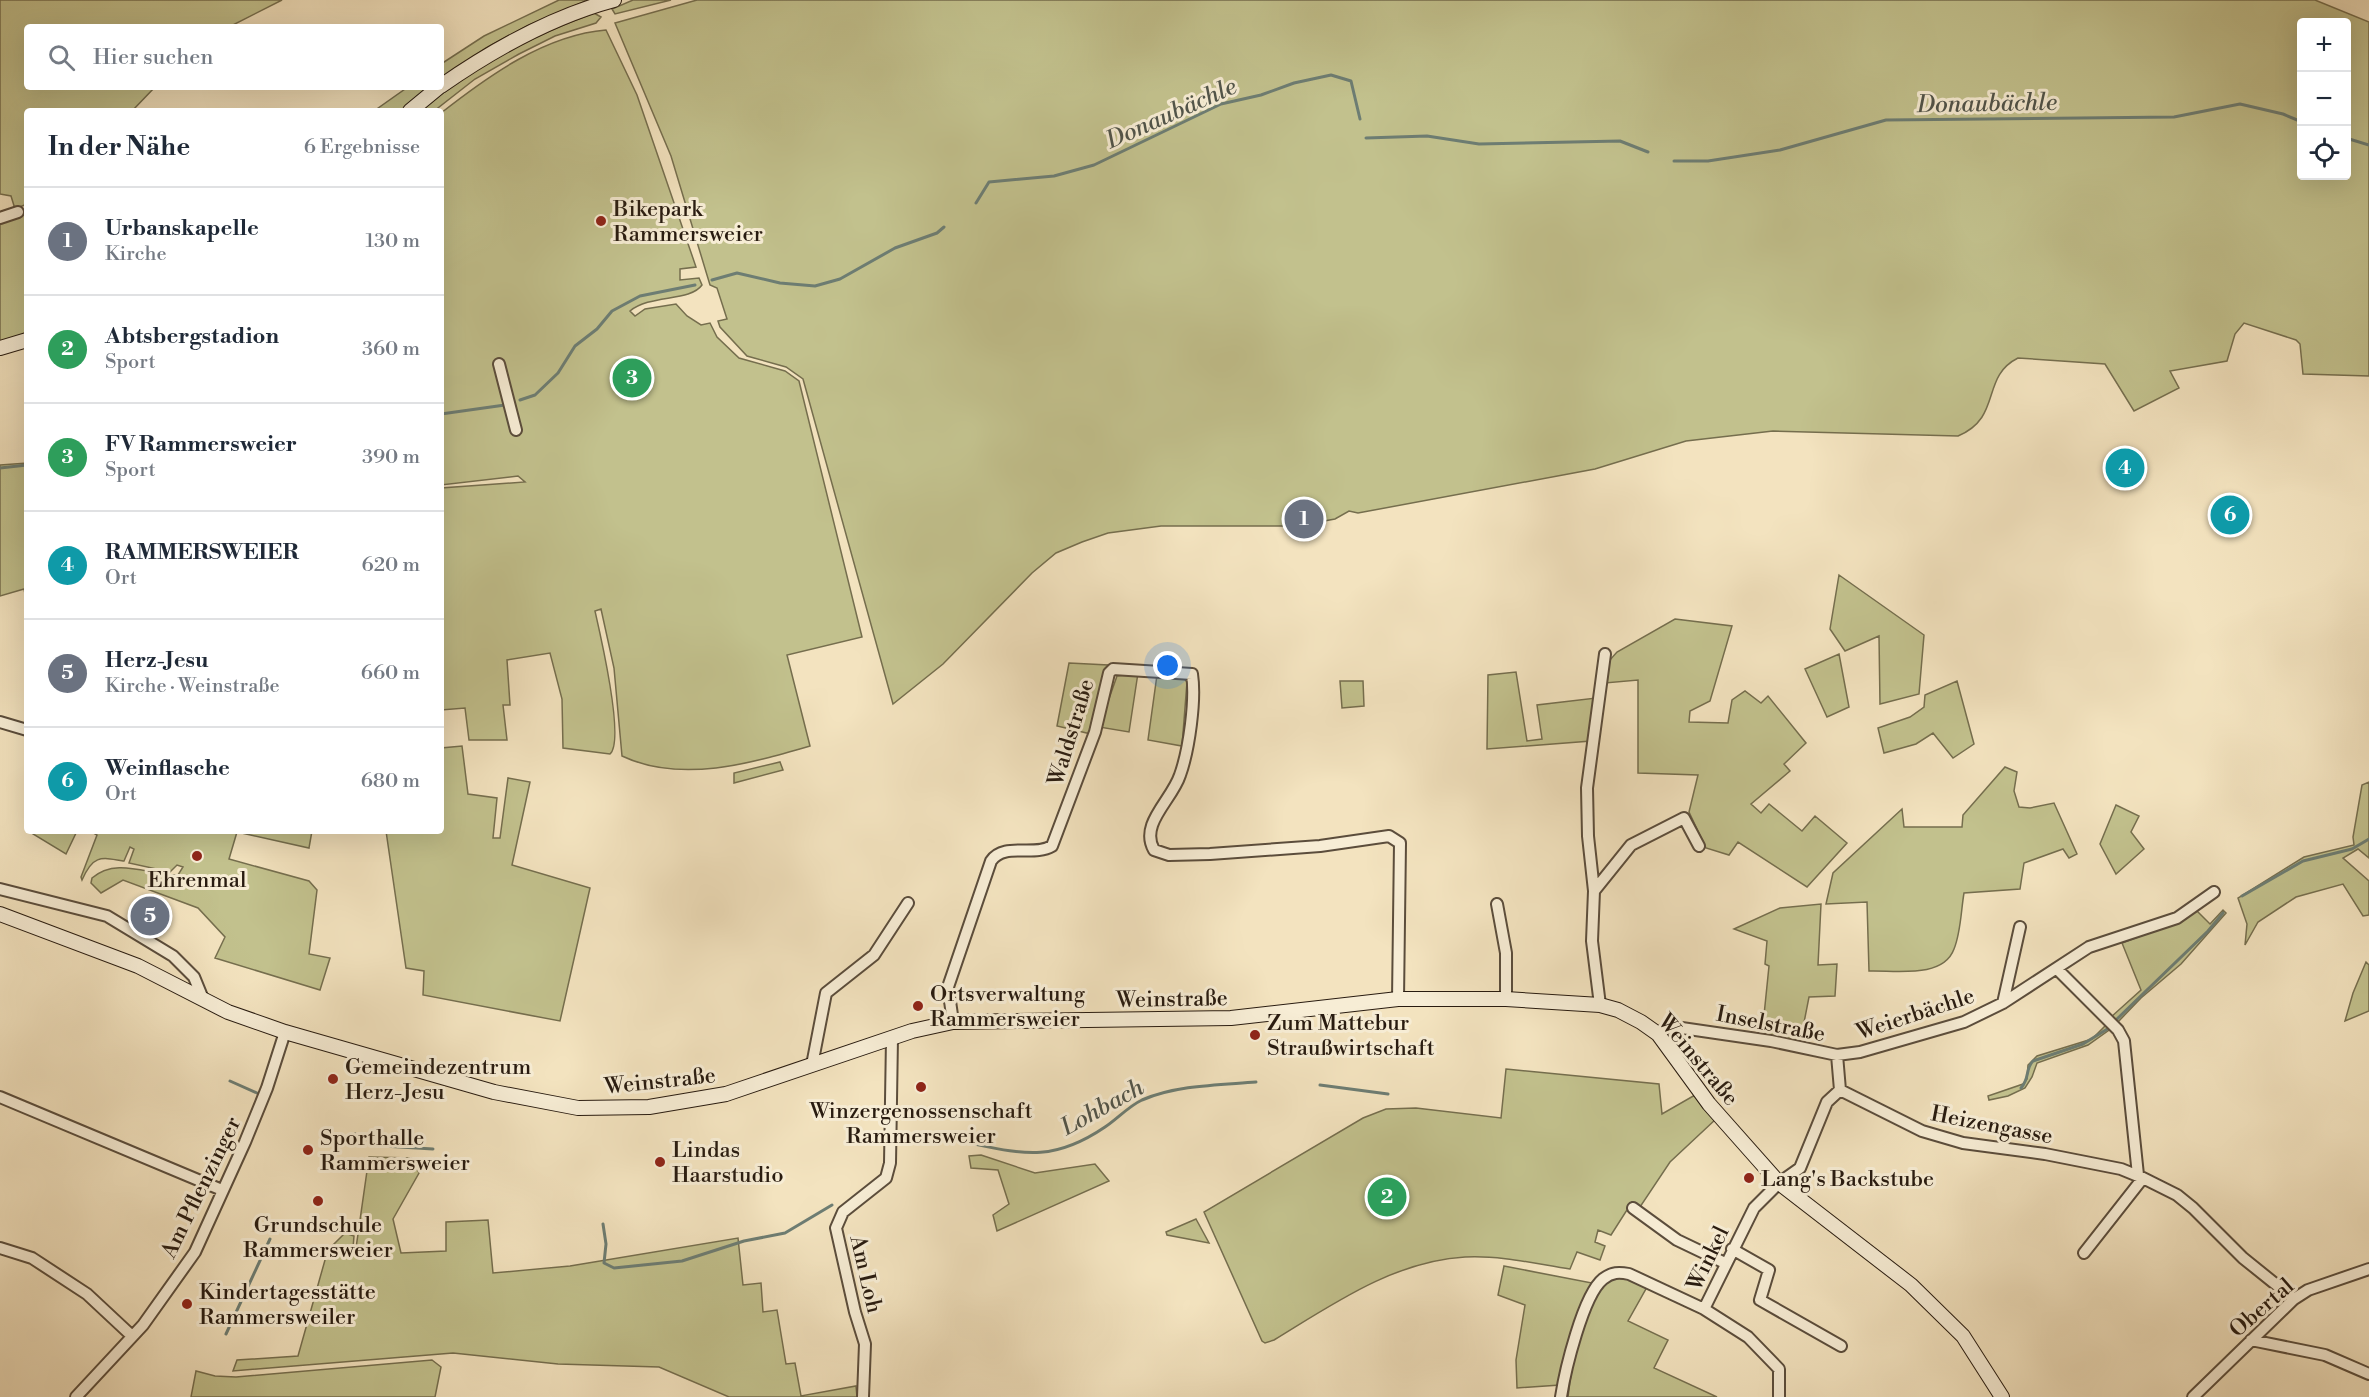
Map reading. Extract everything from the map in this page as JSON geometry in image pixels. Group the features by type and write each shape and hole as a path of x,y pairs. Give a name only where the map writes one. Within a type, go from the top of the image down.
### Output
{"street":[{"path":"444,83 480,59 526,34 614,0"},
{"path":"414,108 435,90"},
{"path":"0,218 18,212"},
{"path":"0,348 24,341"},
{"path":"499,364 516,430"},
{"path":"1600,1005 1592,941 1594,891 1588,837 1587,788 1605,654"},
{"name":"Waldstraße","path":"953,1022 948,987 991,861 996,854 1007,851 1042,852 1052,846 1095,732 1109,673 1113,669 1192,674 1190,720 1180,775 1150,829 1149,841 1154,850 1169,855 1210,854 1320,846 1389,837 1400,843 1398,999"},
{"path":"0,722 24,729"},
{"path":"1594,891 1631,845 1684,818 1699,846"},
{"path":"0,889 107,916 173,956 194,977 202,999"},
{"name":"Weierbächle","path":"1837,1055 1860,1052 1964,1022 2003,1003 2089,947 2177,918 2214,892"},
{"path":"812,1065 826,993 874,955 908,903"},
{"path":"1497,904 1506,953 1506,999"},
{"name":"Weinstraße","path":"0,915 138,966 228,1012 285,1032 494,1092 578,1107 621,1108 688,1102 726,1094 892,1038 953,1022 1231,1018 1398,999 1506,999 1600,1005 1618,1010 1658,1034 1709,1104 1779,1183 1911,1285 1963,1336 2002,1397"},
{"name":"Weierbächle","path":"2003,1003 2020,927"},
{"path":"2057,969 2118,1030 2124,1041 2140,1177 2084,1253"},
{"name":"Inselstraße","path":"1658,1034 1668,1026 1685,1027 1771,1041 1837,1055 1840,1090"},
{"name":"Am Pflenzinger","path":"76,1397 132,1336 195,1252 265,1093 285,1032"},
{"name":"Am Loh","path":"863,1397 865,1344 836,1228 843,1212 886,1178 890,1163 892,1038"},
{"path":"1779,1183 1800,1168 1827,1102 1840,1090"},
{"name":"Heizengasse","path":"1840,1090 1922,1131 1963,1143 2045,1154 2140,1177 2176,1195 2193,1208 2243,1258 2294,1299"},
{"path":"0,1097 222,1190"},
{"name":"Winkel","path":"1779,1183 1754,1208 1704,1309 1748,1337 1779,1369 1779,1397"},
{"path":"1633,1208 1677,1240 1725,1263"},
{"path":"0,1248 32,1258 87,1294 132,1336"},
{"path":"1732,1249 1769,1270 1760,1300 1841,1346"},
{"name":"Obertal","path":"2193,1397 2294,1299 2308,1290 2369,1269"},
{"path":"1561,1397 1566,1363 1582,1317 1600,1281 1608,1276 1616,1272 1629,1274 1704,1309"},
{"path":"2251,1340 2325,1355 2369,1374"}],"shaded area":[{"path":"0,0 282,0 235,24 24,24 24,90 152,90 135,108 24,108 24,205 15,209 11,196 0,194"},
{"path":"559,0 588,0 529,25 486,48 444,77 444,62 484,36"},
{"path":"633,0 671,0 615,14 612,9"},
{"path":"697,0 2315,0 2369,22 2369,376 2303,374 2300,344 2296,340 2244,323 2235,334 2227,361 2170,371 2179,388 2134,411 2105,364 2018,358 2006,366 1999,376 1981,418 1972,428 1958,436 1773,431 1686,441 1595,469 1358,513 1349,511 1335,519 1297,526 1161,526 1108,533 1056,553 1032,573 943,664 893,704 803,379 786,367 747,356 720,327 718,321 727,319 717,288 710,285 671,156 615,23"},
{"path":"594,13 601,17 596,23 555,36 519,54 475,79 438,108 423,108 502,54"},
{"path":"606,30 637,95 696,267 680,269 680,280 699,278 702,285 688,294 648,302 630,311 635,316 645,309 676,304 687,316 701,325 710,323 717,337 739,358 785,371 799,381 862,637 787,655 810,746 741,764 692,770 668,769 622,756 614,668 601,609 595,611 610,686 615,729 614,745 610,754 563,748 562,699 550,653 507,660 510,705 503,705 507,740 469,740 465,708 444,710 444,488 525,482 518,476 444,485 444,111 478,85 518,60 539,49 583,33"},
{"path":"404,90 426,90 406,108 378,108"},
{"path":"24,210 24,335 0,343 0,222"},
{"path":"24,463 24,589 0,596 0,465"},
{"path":"1839,575 1924,635 1919,694 1880,704 1879,636 1845,651 1830,629"},
{"path":"1675,619 1732,626 1710,701 1690,711 1689,722 1728,723 1732,700 1745,691 1761,703 1768,696 1806,743 1784,764 1790,771 1751,804 1761,813 1769,804 1802,831 1815,816 1847,843 1807,887 1738,842 1729,855 1706,848 1689,812 1698,775 1638,773 1638,680 1605,683 1609,661 1617,652"},
{"path":"1839,654 1849,707 1827,717 1805,669"},
{"path":"1069,663 1108,665 1091,734 1057,726"},
{"path":"1516,672 1527,741 1542,739 1537,705 1596,698 1591,741 1487,749 1488,675"},
{"path":"1138,673 1129,732 1099,727 1117,676"},
{"path":"1157,675 1183,677 1187,682 1182,746 1148,740"},
{"path":"1340,681 1363,681 1364,706 1342,708"},
{"path":"1957,681 1974,744 1953,758 1933,733 1916,744 1884,753 1878,728 1910,717 1924,707 1925,695"},
{"path":"462,746 468,794 497,798 493,838 500,838 508,778 530,782 512,865 590,888 560,1021 423,995 424,971 406,968 386,834 444,834 444,748"},
{"path":"780,762 783,770 734,783 734,773"},
{"path":"2005,767 2017,772 2014,791 2019,807 2030,808 2054,803 2077,854 2069,858 2063,849 2024,863 2020,889 1964,893 1954,949 1948,959 1940,965 1917,971 1869,971 1867,902 1826,904 1833,873 1902,809 1904,827 1962,827 1963,815"},
{"path":"2369,782 2369,858 2358,849 2343,858 2369,881 2369,915 2363,916 2343,884 2296,897 2258,922 2245,945 2247,924 2238,898 2304,857 2354,845 2353,837 2362,785"},
{"path":"2116,805 2139,816 2131,832 2144,849 2116,874 2100,844"},
{"path":"33,834 76,834 66,854"},
{"path":"95,834 236,834 229,859 309,881 317,890 309,954 330,958 320,990 215,958 225,937 198,908 123,880 101,893 91,883 92,878 112,868 178,875 183,867 177,865 170,872 129,863 134,849 130,847 124,861 98,860 90,866 82,880 81,877 97,835"},
{"path":"246,834 311,834 309,848"},
{"path":"1821,904 1818,965 1837,964 1835,996 1809,997 1800,1043 1762,1035 1769,966 1765,964 1767,941 1734,929 1780,908"},
{"path":"2196,910 2210,924 2223,910 2226,913 2181,964 2141,998 2116,1024 2111,1017 2141,990 2122,943 2175,923"},
{"path":"2366,962 2369,965 2369,1011 2345,1021 2353,993"},
{"path":"2107,1024 2112,1028 2088,1045 2037,1063 2025,1088 2008,1096 1989,1100 1988,1096 2023,1084 2027,1079 2028,1065 2037,1056 2092,1039"},
{"path":"1506,1069 1659,1084 1662,1114 1695,1095 1716,1119 1670,1162 1640,1207 1632,1202 1611,1235 1598,1230 1595,1242 1605,1246 1600,1260 1577,1252 1570,1269 1491,1257 1439,1260 1365,1286 1274,1340 1265,1343 1262,1341 1204,1212 1363,1118 1386,1109 1416,1108 1501,1118"},
{"path":"981,1155 1035,1173 1095,1164 1109,1181 997,1231 993,1215 1009,1204 998,1170 971,1168 969,1156"},
{"path":"369,1157 411,1158 419,1173 393,1219 401,1253 446,1251 446,1222 488,1220 493,1273 570,1266 738,1238 743,1285 761,1283 763,1312 777,1310 786,1364 795,1363 801,1396 856,1386 857,1397 729,1397 659,1367 558,1364 453,1353 233,1371 237,1360 298,1356 325,1260 331,1247 345,1233 354,1236 353,1248 356,1248"},
{"path":"1196,1219 1209,1243 1167,1235 1166,1232"},
{"path":"1504,1266 1592,1283 1571,1332 1560,1385 1517,1388 1516,1360 1525,1305 1498,1295"},
{"path":"1614,1276 1626,1277 1647,1287 1628,1321 1668,1340 1654,1368 1717,1397 1568,1397 1576,1349 1588,1312 1604,1283"},
{"path":"432,1360 441,1367 435,1397 191,1397 196,1371 215,1376 236,1377"}],"waterway":[{"name":"Donaubächle","path":"976,203 989,182 1054,176 1094,165 1221,104 1261,95 1294,83 1331,75 1351,81 1360,119"},
{"name":"Donaubächle","path":"1674,161 1708,161 1780,150 1886,120 2174,117 2240,104 2283,114 2297,120"},
{"name":"Donaubächle","path":"1366,138 1427,136 1479,144 1620,141 1648,152"},
{"name":"Donaubächle","path":"2351,140 2369,145"},
{"name":"Donaubächle","path":"712,280 737,273 780,283 815,286 840,279 895,248 937,233 944,227"},
{"name":"Donaubächle","path":"520,400 535,395 558,373 575,346 597,329 612,311 640,296 695,285"},
{"name":"Donaubächle","path":"444,414 505,405"},
{"name":"Donaubächle","path":"0,468 24,465"},
{"path":"2242,896 2303,861 2352,849 2369,839"},
{"path":"2115,1021 2208,931 2223,913"},
{"path":"2021,1088 2033,1061 2083,1044 2109,1028"},
{"name":"Lohbach","path":"230,1081 257,1093"},
{"name":"Lohbach","path":"964,1142 1021,1152 1053,1151 1086,1138 1137,1103 1155,1095 1198,1086 1256,1082"},
{"name":"Lohbach","path":"1320,1085 1388,1094"},
{"name":"Lohbach","path":"355,1134 383,1146 433,1149"},
{"name":"Lohbach","path":"603,1224 606,1244 604,1263 614,1268 682,1261 744,1241 785,1233 832,1205"},
{"path":"226,1334 270,1239"}],"place":[{"name":"Bikepark Rammersweier","path":"601,221"},
{"name":"FV Rammersweier","path":"632,378"},
{"name":"RAMMERSWEIER","path":"2125,468"},
{"name":"Weinflasche","path":"2230,515"},
{"name":"Urbanskapelle","path":"1304,519"},
{"name":"Ehrenmal","path":"197,856"},
{"name":"Herz-Jesu","path":"150,916"},
{"name":"Ortsverwaltung Rammersweier","path":"918,1006"},
{"name":"Zum Mattebur Straußwirtschaft","path":"1255,1035"},
{"name":"Gemeindezentrum Herz-Jesu","path":"333,1079"},
{"name":"Winzergenossenschaft Rammersweier","path":"921,1087"},
{"name":"Sporthalle Rammersweier","path":"308,1150"},
{"name":"Lindas Haarstudio","path":"660,1162"},
{"name":"Lang's Backstube","path":"1749,1178"},
{"name":"Abtsbergstadion","path":"1387,1197"},
{"name":"Grundschule Rammersweier","path":"318,1201"},
{"name":"Kindertagesstätte Rammersweiler","path":"187,1304"}]}
